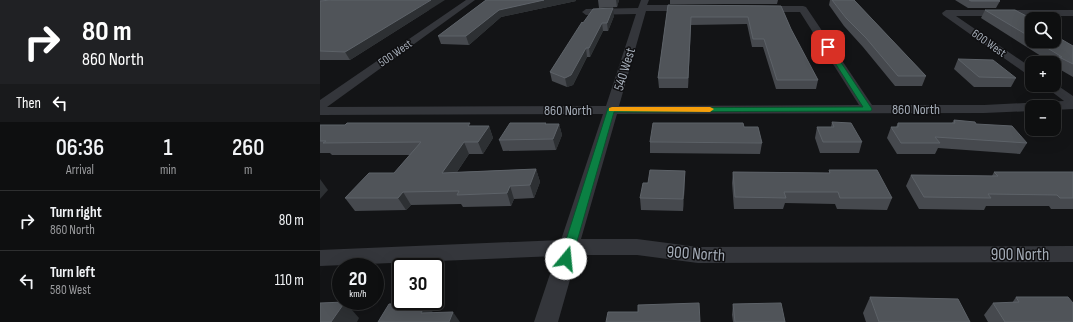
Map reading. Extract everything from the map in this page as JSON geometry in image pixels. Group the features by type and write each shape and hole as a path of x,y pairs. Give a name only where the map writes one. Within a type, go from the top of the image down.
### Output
{"street":[{"name":"500 West","path":"320,106 471,0"},
{"path":"1062,5 1073,11"},
{"path":"586,12 643,6 694,8"},
{"name":"540 West","path":"546,322 643,6"},
{"path":"757,8 803,9 868,109"},
{"name":"600 West","path":"1025,68 946,13 1073,11"},
{"path":"1059,92 1073,102"},
{"name":"860 North","path":"1061,106 1073,105"},
{"name":"860 North","path":"320,111 984,109 1025,107"},
{"name":"900 North","path":"320,258 569,247 637,247 698,255 1073,254"}],"building":[{"path":"431,0 345,52 320,51 320,1"},
{"path":"486,0 544,0 499,10 466,36 438,36"},
{"path":"832,0 854,0 926,76 898,76 866,38 846,18"},
{"path":"969,0 998,0 1000,1 971,1"},
{"path":"668,5 781,6 791,29 818,80 777,80 764,39 753,39 748,17 691,17 688,78 658,78"},
{"path":"613,8 607,23 602,23 589,48 586,48 571,75 565,78 550,72 582,22 583,23 593,9"},
{"path":"985,10 1015,10 1025,15 1025,34"},
{"path":"1061,39 1073,46 1073,64 1061,58 1062,57 1047,48 1061,48"},
{"path":"958,59 993,60 1016,78 979,77"},
{"path":"954,120 975,122 976,124 1012,126 1027,143 935,137 940,143 901,143 891,127 898,127 898,123 955,123"},
{"path":"832,122 851,123 862,142 823,142 817,127 834,127"},
{"path":"347,123 470,123 468,126 489,126 478,142 464,142 442,173 536,169 530,185 510,186 507,193 457,195 459,191 403,192 398,198 345,198 369,173 394,173 421,142 323,143 326,141 320,141 320,125 345,125"},
{"path":"510,123 559,124 553,139 499,140"},
{"path":"653,123 743,123 744,127 758,127 762,143 650,142"},
{"path":"650,170 685,171 683,199 640,198 643,183 648,183"},
{"path":"829,170 877,170 892,198 840,198 838,192 784,192 786,198 735,197 733,172 830,173"},
{"path":"994,172 1073,172 1073,198 1060,198 1057,195 988,194 991,198 924,197 911,175 998,176"},
{"path":"870,297 958,299 970,322 879,322"},
{"path":"1016,297 1068,297 1073,303 1073,322 1005,322 993,303 1019,302"},
{"path":"320,303 332,303 332,310 339,310 331,322 320,322"},
{"path":"699,303 700,322 606,322 608,312 638,312 638,305"},
{"path":"781,303 785,322 735,322 733,304"},
{"path":"389,304 392,304 392,310 422,310 421,313 453,312 449,322 378,322"}],"slow traffic":[{"path":"612,110 710,109"}],"route":[{"path":"566,259 611,110 868,109 828,47"}]}
